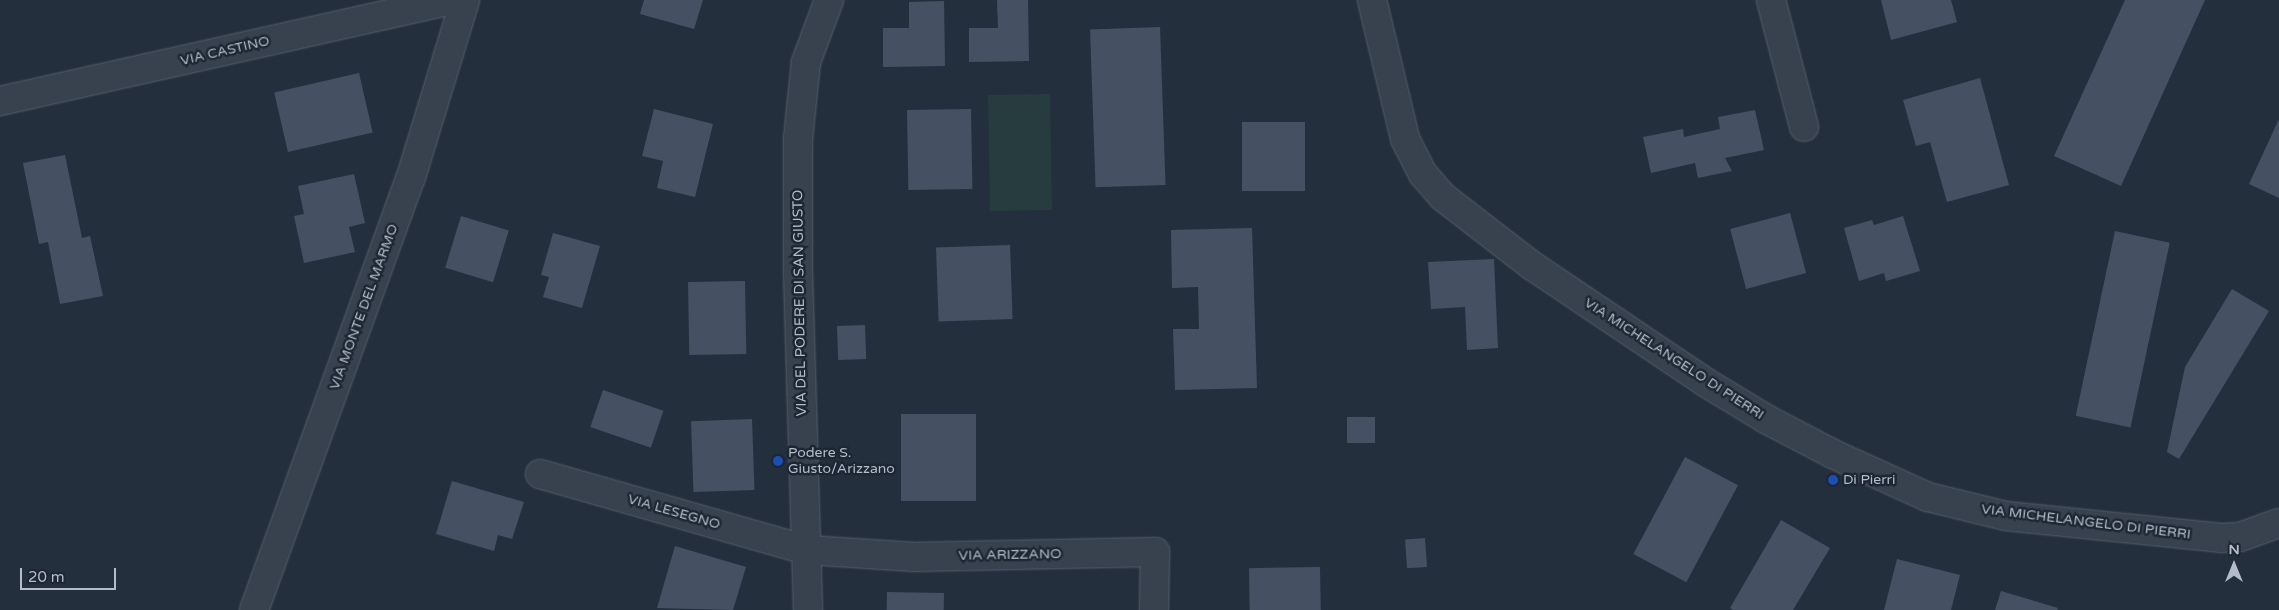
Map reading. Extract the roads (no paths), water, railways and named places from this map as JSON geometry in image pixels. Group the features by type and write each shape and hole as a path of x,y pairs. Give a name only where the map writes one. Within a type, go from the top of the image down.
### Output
{"street":[{"name":"VIA CASTINO","path":"0,101 451,0"},
{"name":"VIA MONTE DEL MARMO","path":"254,610 411,177 465,0"},
{"name":"VIA DEL PODERE DI SAN GIUSTO","path":"808,610 798,272 798,139 806,62 828,0"},
{"name":"VIA MICHELANGELO DI PIERRI","path":"1372,0 1405,139 1423,174 1442,197 1463,215 1538,270 1704,382 1766,418 1833,454 1928,497 1990,512 2220,538 2240,537 2279,523"},
{"path":"1771,0 1804,126"},
{"name":"VIA LESEGNO","path":"540,474 807,550"},
{"name":"VIA ARIZZANO","path":"807,550 915,556 1155,552 1154,610"}],"place":[{"name":"Podere S. Giusto/Arizzano","path":"778,461"},
{"name":"Di Pierri","path":"1833,480"}]}
